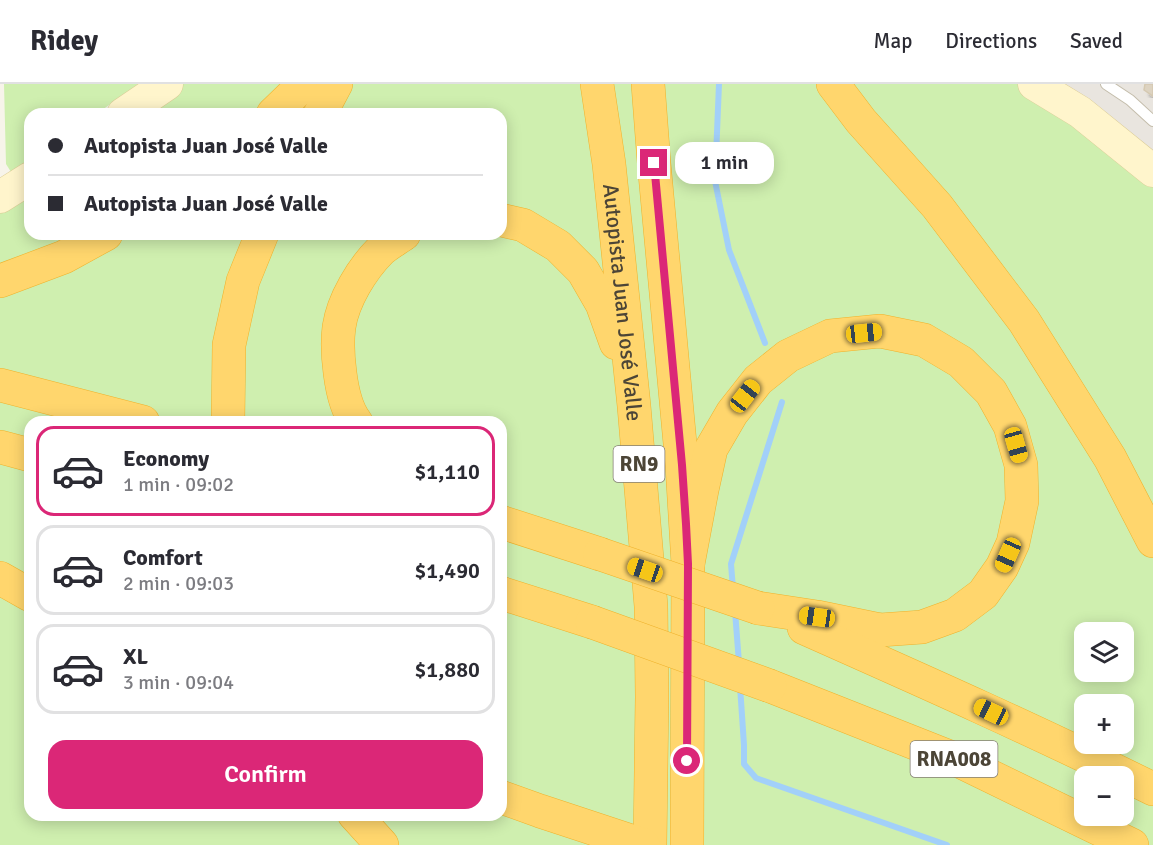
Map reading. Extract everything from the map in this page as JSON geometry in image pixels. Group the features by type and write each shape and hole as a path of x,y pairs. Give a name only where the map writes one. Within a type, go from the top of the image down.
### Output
{"highway":[{"path":"279,108 304,84"},
{"path":"323,108 336,84"},
{"name":"Autopista Juan José Valle","path":"597,84 609,164 634,406 651,606 650,845"},
{"name":"Autopista Juan José Valle","path":"648,84 682,465 688,564 687,845"},
{"path":"833,84 861,121 937,206 1024,321 1110,459 1153,541"},
{"path":"507,221 522,225 558,246 583,271 602,304 617,345 634,406"},
{"path":"0,281 64,257 95,240"},
{"path":"228,416 229,345 243,280 260,240"},
{"path":"352,416 342,384 338,354 339,325 350,292 382,249 395,240"},
{"path":"688,564 711,448 732,413 758,380 788,356 830,336 880,331 924,340 961,362 991,392 1010,426 1021,465 1022,501 1013,543 1002,567 982,594 955,615 922,627 880,630 759,608"},
{"path":"0,385 120,416"},
{"path":"0,447 24,453"},
{"name":"RNA008","path":"507,522 759,608 927,682 1153,789"},
{"path":"0,570 24,580"},
{"path":"0,578 24,592"},
{"name":"RNA008","path":"507,595 592,622 770,686 955,759 1131,845"},
{"path":"507,786 629,840"},
{"path":"507,799 629,840"},
{"path":"360,821 382,845"}],"main road":[{"path":"132,108 167,84"},
{"path":"1034,84 1080,112 1153,171"},
{"path":"0,196 24,182"}],"lane":[{"path":"1106,84 1130,100 1153,121"}],"shaded area":[{"path":"1034,84 1153,84 1153,171"}],"green space":[{"path":"4,84 140,84 105,108 24,108 24,163 11,172 6,164"},
{"path":"167,84 1034,84 1153,171 1153,845 0,845 0,197 24,182 24,240 507,240 507,108 132,108"}],"building":[{"path":"1145,84 1153,84 1153,96 1144,90"}],"waterway":[{"path":"719,84 715,181 729,250 765,343"},
{"path":"733,589 731,564 782,402"},
{"path":"735,611 739,663"},
{"path":"740,686 744,764 756,778 947,845"}],"route":[{"path":"654,163 686,524 688,564 687,761"}]}
